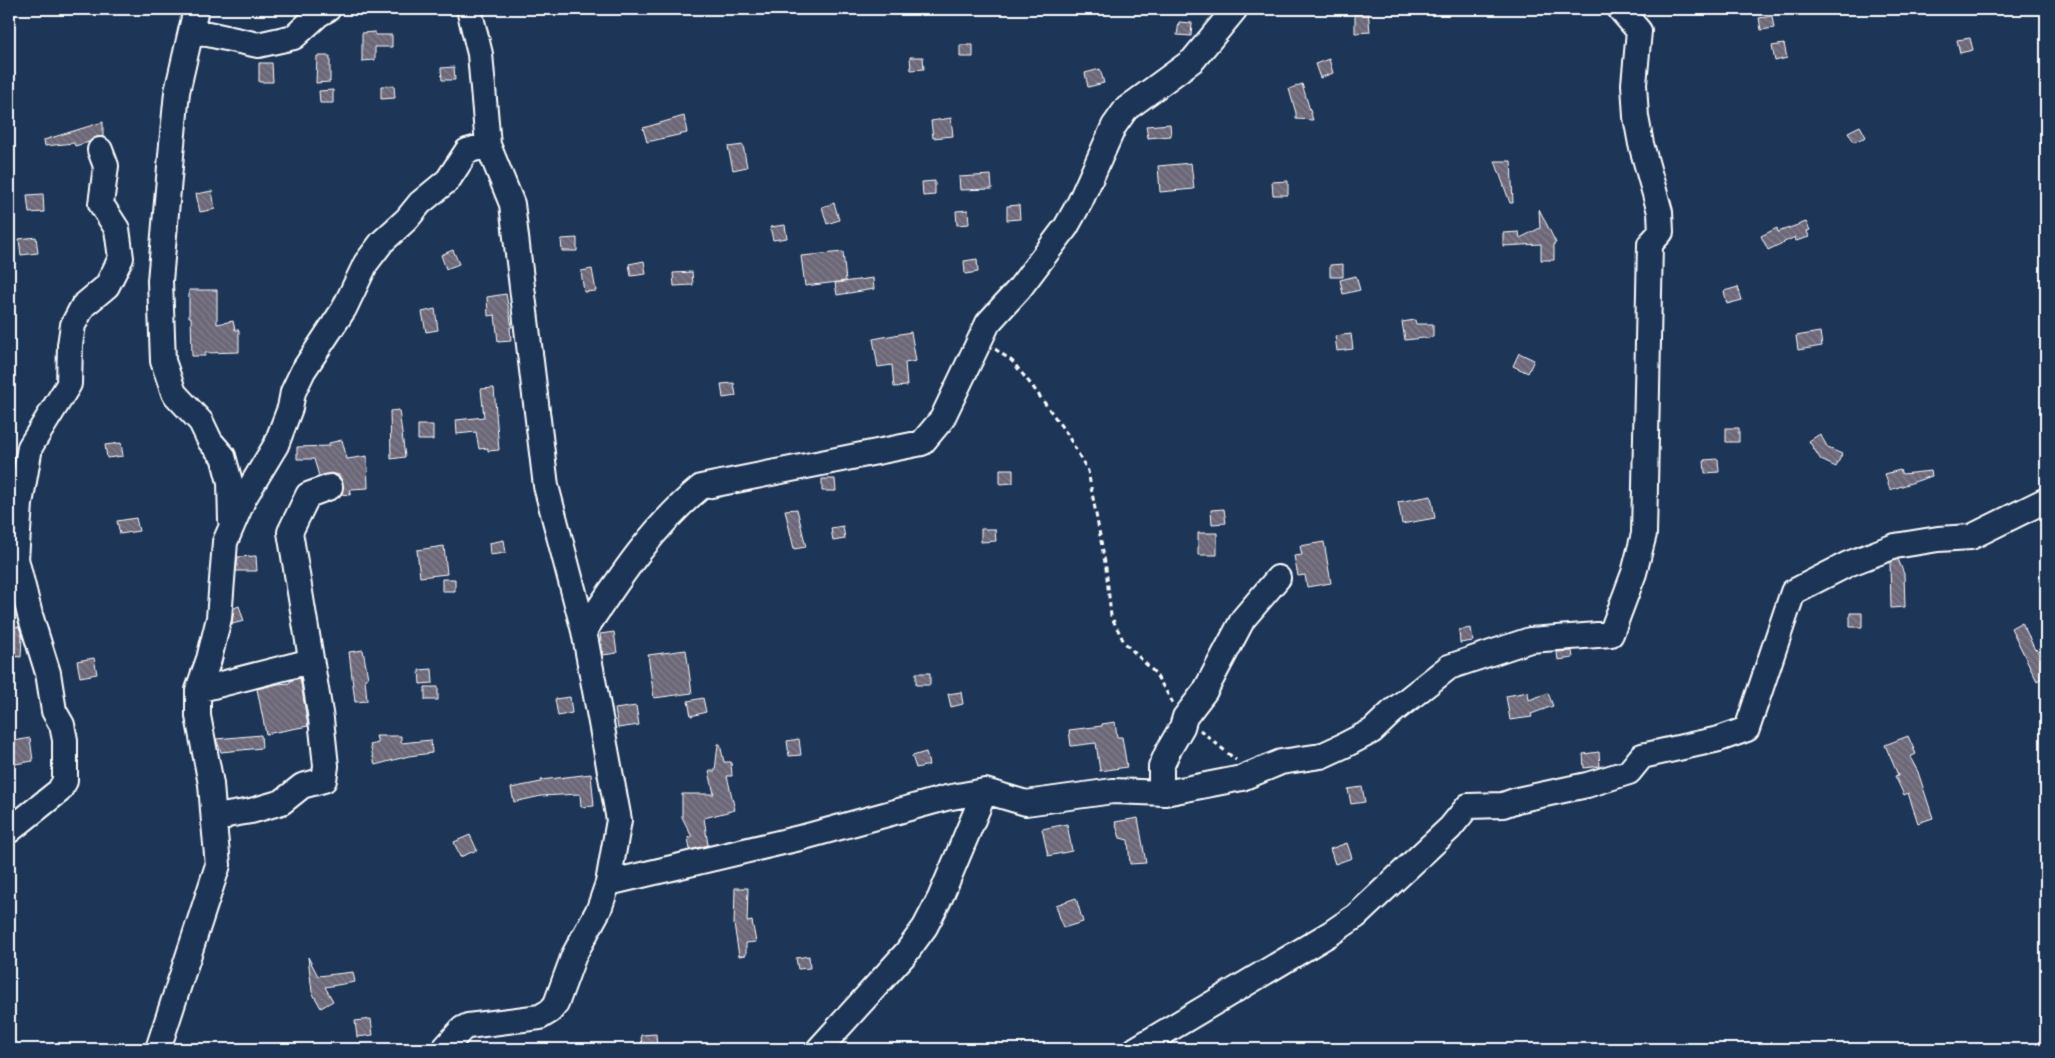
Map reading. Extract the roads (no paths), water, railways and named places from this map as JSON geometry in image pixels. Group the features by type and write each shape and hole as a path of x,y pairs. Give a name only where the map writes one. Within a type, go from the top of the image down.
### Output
{"street":[{"path":"196,9 177,92 161,262 163,360 174,393 201,422 210,441 223,456 230,482 231,528"},
{"path":"191,33 208,34 258,45 294,37 319,14 328,9"},
{"path":"444,1049 462,1028 477,1023 528,1020 550,1012 556,1004 574,955 599,909 608,883 619,820 584,631 546,486 512,204 488,145 480,54 469,9"},
{"path":"584,631 618,578 678,506 701,487 922,443 942,419 988,323 1019,289 1066,227 1080,202 1114,126 1126,110 1193,60 1235,9"},
{"path":"608,883 804,837 946,798 985,791 1026,803 1113,791 1161,793 1242,778 1281,762 1321,756 1352,742 1372,731 1399,706 1449,667 1530,640 1610,634 1634,573 1644,534 1650,244 1661,232 1660,212 1640,144 1636,118 1634,84 1639,30 1620,9"},
{"path":"158,1049 218,865 210,776 198,716 198,690 209,659 219,618 225,542 244,498 276,445 290,408 293,392 300,378 344,309 366,264 382,242 407,219 420,203 448,180 467,151 488,145"},
{"path":"9,832 59,791 65,782 65,740 62,725 54,711 48,673 30,615 16,559 20,504 30,448 69,384 70,345 73,325 83,306 107,286 121,258 117,229 101,204 106,166 100,150"},
{"path":"214,823 227,815 251,811 282,802 302,786 324,780 326,766 321,719 290,532 308,495 330,487"},
{"path":"1136,1049 1331,933 1356,916 1450,828 1468,806 1503,805 1587,785 1629,772 1642,756 1719,740 1747,728 1793,592 1848,564 1895,546 1938,539 1971,537 2046,500"},
{"path":"1161,793 1162,767 1185,717 1205,691 1243,619 1278,578"},
{"path":"198,690 310,661"},
{"path":"819,1049 906,953 925,927 940,898 985,791"}]}
